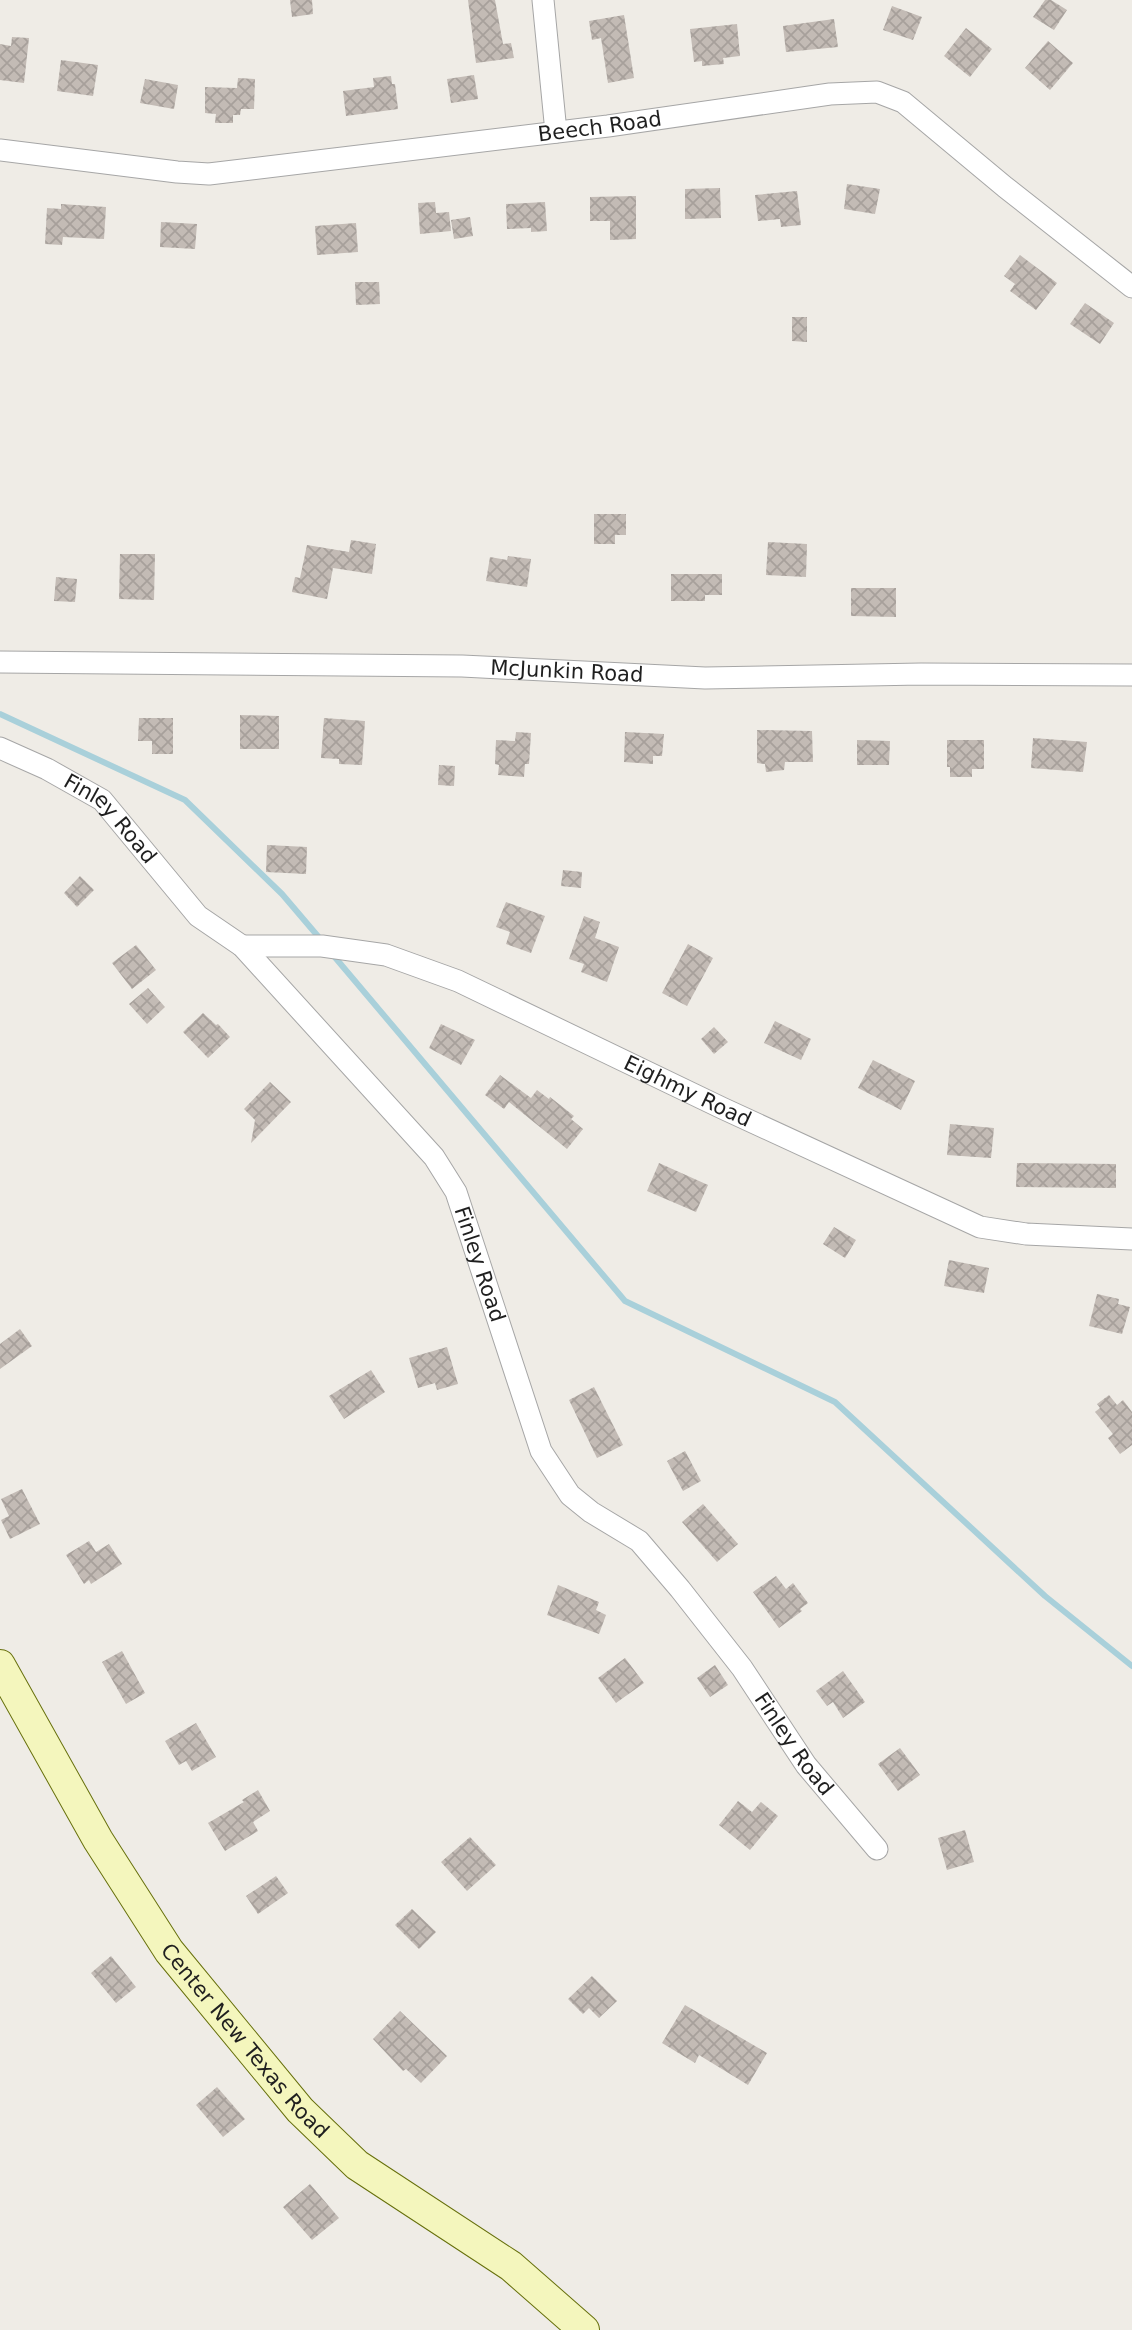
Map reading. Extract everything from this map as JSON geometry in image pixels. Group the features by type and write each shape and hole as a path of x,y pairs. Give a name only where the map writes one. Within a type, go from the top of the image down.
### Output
{"street":[{"path":"543,0 556,132"},
{"name":"Beech Road","path":"0,150 209,174 556,132 830,94 877,92 903,102 1132,287"},
{"name":"McJunkin Road","path":"0,663 461,666 705,678 922,674 1132,675"},
{"name":"Finley Road","path":"0,748 47,769 102,800 198,916 242,946 434,1157 456,1192 541,1451 570,1495 639,1541 742,1668 806,1765 877,1849"},
{"name":"Eighmy Road","path":"242,946 322,946 386,955 458,981 722,1108 980,1227 1026,1234 1132,1239"},
{"name":"Center New Texas Road","path":"0,1665 98,1840 169,1951 300,2110 357,2165 511,2266 584,2330"}],"building":[{"path":"290,0 312,0 313,14 292,17"},
{"path":"468,0 495,0 503,44 511,43 514,58 476,63"},
{"path":"1045,0 1051,0 1067,10 1054,30 1033,17"},
{"path":"892,6 922,17 913,40 883,30"},
{"path":"624,15 634,78 608,83 601,38 592,40 589,21"},
{"path":"834,19 838,47 786,52 783,26"},
{"path":"737,24 740,56 723,58 724,64 702,66 702,61 694,62 690,29"},
{"path":"966,28 992,49 970,77 944,56"},
{"path":"12,37 29,38 24,83 0,80 0,44 11,46"},
{"path":"1048,41 1073,63 1050,90 1025,68"},
{"path":"61,60 98,65 93,96 57,91"},
{"path":"474,75 478,99 451,103 447,79"},
{"path":"391,76 392,84 395,84 398,109 346,116 343,91 374,87 373,78"},
{"path":"238,78 255,79 254,109 241,109 240,115 233,115 233,123 215,123 216,114 205,113 205,87 237,88"},
{"path":"145,79 178,85 174,109 140,103"},
{"path":"847,184 880,189 875,214 844,209"},
{"path":"720,188 721,218 685,219 685,189"},
{"path":"797,191 801,225 781,227 780,219 758,221 755,195"},
{"path":"636,196 636,239 610,240 610,221 590,221 590,197"},
{"path":"435,202 436,213 449,212 451,231 420,234 418,203"},
{"path":"545,202 547,231 531,232 531,228 507,229 506,204"},
{"path":"61,204 106,207 104,239 63,237 62,245 45,244 47,208 61,209"},
{"path":"470,217 473,236 454,239 451,220"},
{"path":"161,222 197,224 195,249 160,247"},
{"path":"356,223 358,252 317,255 315,226"},
{"path":"1020,255 1057,283 1036,310 1010,291 1015,284 1004,276"},
{"path":"355,282 379,282 380,304 356,305"},
{"path":"1085,303 1114,323 1100,344 1070,324"},
{"path":"792,317 807,317 807,342 792,341"},
{"path":"594,514 626,514 626,535 615,535 615,544 594,544"},
{"path":"351,540 376,544 372,574 333,568 327,599 292,592 295,577 300,578 307,545 349,552"},
{"path":"768,542 807,544 806,577 766,575"},
{"path":"120,554 155,554 154,600 119,599"},
{"path":"508,556 531,559 527,587 486,581 490,557 507,560"},
{"path":"671,574 722,574 722,595 705,595 705,601 671,601"},
{"path":"56,577 77,579 75,602 54,601"},
{"path":"851,588 896,588 896,617 851,616"},
{"path":"240,715 279,716 279,749 240,749"},
{"path":"139,718 173,718 173,754 152,754 152,741 138,741"},
{"path":"324,718 365,721 362,765 339,764 339,759 321,758"},
{"path":"757,730 812,731 813,762 785,762 784,770 766,772 765,764 757,763"},
{"path":"516,732 531,733 529,764 525,764 524,777 498,775 499,765 495,764 496,740 515,741"},
{"path":"625,732 664,734 662,756 653,756 653,764 624,762"},
{"path":"1033,738 1087,742 1083,772 1031,768"},
{"path":"857,740 890,741 889,765 857,765"},
{"path":"947,740 984,740 984,769 972,769 972,777 950,777 950,767 947,767"},
{"path":"439,765 455,766 454,786 438,785"},
{"path":"267,845 307,847 306,874 266,872"},
{"path":"563,870 582,872 581,888 561,886"},
{"path":"80,876 94,890 77,907 64,893"},
{"path":"506,902 545,916 531,953 506,944 510,932 496,927"},
{"path":"584,916 600,922 595,938 619,947 607,982 581,972 584,964 569,959"},
{"path":"688,944 713,958 687,1006 662,993"},
{"path":"136,945 156,970 132,989 112,963"},
{"path":"148,988 165,1007 147,1024 129,1004"},
{"path":"203,1013 230,1037 208,1058 183,1032"},
{"path":"775,1021 811,1039 801,1060 764,1043"},
{"path":"441,1024 475,1040 461,1065 429,1048"},
{"path":"714,1027 728,1042 714,1054 701,1039"},
{"path":"873,1060 915,1081 901,1110 858,1088"},
{"path":"500,1075 531,1098 537,1090 574,1116 571,1119 583,1129 567,1149 509,1102 504,1109 485,1095"},
{"path":"270,1082 291,1102 251,1143 255,1120 244,1109"},
{"path":"950,1124 994,1128 991,1158 947,1155"},
{"path":"659,1163 708,1185 696,1212 647,1191"},
{"path":"1017,1163 1116,1164 1116,1188 1016,1187"},
{"path":"834,1227 856,1240 845,1258 823,1244"},
{"path":"949,1260 989,1268 984,1293 944,1286"},
{"path":"1097,1294 1119,1299 1118,1304 1130,1307 1122,1334 1089,1326"},
{"path":"20,1329 32,1346 0,1369 0,1344"},
{"path":"447,1347 458,1384 437,1390 435,1383 418,1388 409,1358"},
{"path":"371,1370 385,1392 344,1419 329,1396"},
{"path":"594,1387 623,1445 597,1458 569,1400"},
{"path":"1109,1395 1117,1405 1123,1400 1132,1412 1132,1445 1120,1454 1108,1438 1113,1434 1095,1412 1100,1408 1097,1404"},
{"path":"685,1451 701,1481 683,1491 667,1461"},
{"path":"22,1489 40,1524 10,1539 1,1520 9,1516 1,1499"},
{"path":"703,1504 738,1544 717,1562 682,1522"},
{"path":"89,1541 96,1552 109,1544 122,1564 91,1584 89,1580 84,1584 66,1555"},
{"path":"776,1576 786,1589 793,1583 808,1603 800,1609 802,1611 779,1628 753,1592"},
{"path":"558,1585 599,1602 596,1610 606,1615 599,1634 547,1615"},
{"path":"122,1651 145,1693 126,1704 102,1662"},
{"path":"625,1658 644,1683 616,1703 598,1678"},
{"path":"715,1665 728,1685 710,1697 697,1678"},
{"path":"843,1671 865,1702 843,1718 833,1702 827,1706 816,1691"},
{"path":"196,1723 216,1757 192,1771 186,1761 179,1765 165,1741"},
{"path":"900,1748 920,1775 898,1791 878,1764"},
{"path":"258,1790 270,1811 253,1822 258,1831 225,1851 208,1823 244,1802 242,1800"},
{"path":"738,1801 752,1812 761,1802 778,1816 750,1850 719,1825"},
{"path":"965,1830 974,1862 947,1870 938,1838"},
{"path":"470,1837 496,1865 467,1891 441,1862"},
{"path":"276,1876 288,1893 258,1914 246,1896"},
{"path":"412,1909 436,1932 419,1949 395,1925"},
{"path":"111,1956 136,1987 116,2003 91,1973"},
{"path":"592,1976 617,2001 599,2018 589,2008 583,2014 568,1999"},
{"path":"685,2005 767,2053 748,2085 699,2055 695,2063 662,2043"},
{"path":"400,2011 447,2056 421,2083 406,2069 403,2071 373,2039"},
{"path":"217,2087 245,2119 223,2137 196,2105"},
{"path":"310,2184 339,2218 312,2240 283,2207"}],"waterway":[{"path":"0,714 185,800 282,894 322,941"},
{"path":"333,955 625,1301 835,1402 1045,1596 1132,1666"}]}
